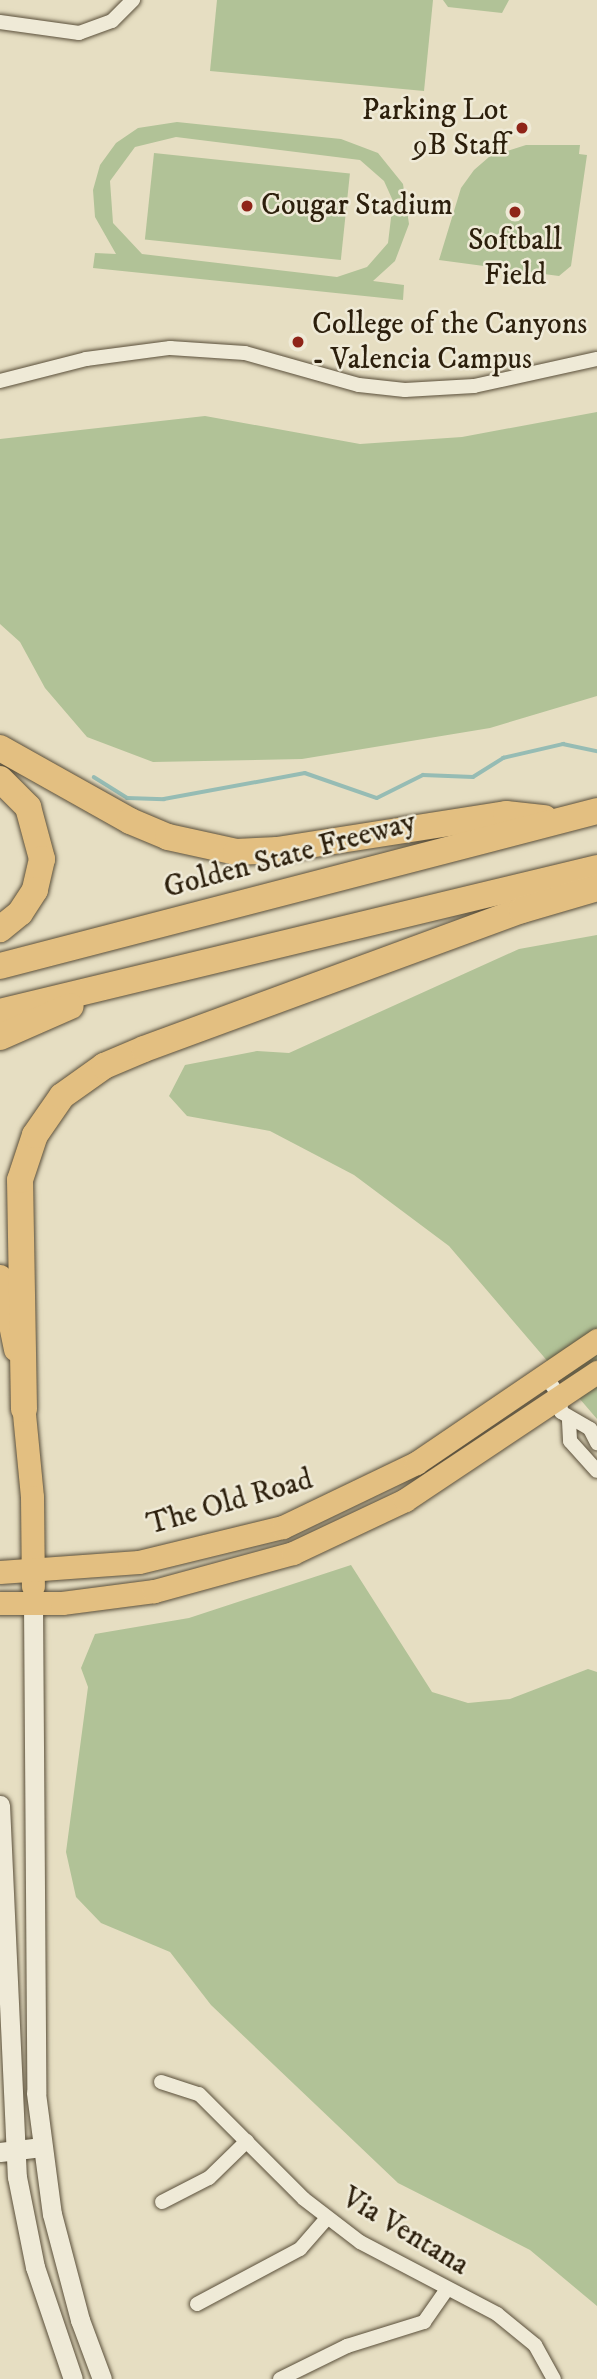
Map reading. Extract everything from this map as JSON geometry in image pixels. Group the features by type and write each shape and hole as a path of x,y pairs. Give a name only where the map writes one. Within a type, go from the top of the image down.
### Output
{"highway":[{"path":"0,748 130,821 168,837 236,852 277,850 506,814 560,820"},
{"path":"0,779 28,807 42,859 35,890 20,913 0,929"},
{"name":"Golden State Freeway","path":"0,966 597,811"},
{"path":"0,1012 597,868"},
{"path":"24,1409 20,1180 35,1135 62,1096 104,1066 144,1049 510,914 597,888"},
{"path":"0,1037 116,983"}],"main road":[{"path":"0,1276 24,1409 34,1571 33,1603"},
{"name":"The Old Road","path":"0,1572 34,1571 176,1555 283,1527 368,1490 435,1450 597,1340"},
{"name":"The Old Road","path":"0,1603 33,1603 154,1591 250,1568 377,1516 450,1471 597,1372"}],"street":[{"path":"0,22 79,33 112,21 133,0"},
{"path":"0,381 113,354 170,348 245,353 359,385 405,390 474,386 597,359"},
{"path":"545,1375 560,1397 561,1412 569,1422 570,1441 597,1471"},
{"path":"569,1422 583,1423 597,1443"},
{"path":"435,1450 450,1471"},
{"path":"33,1603 34,1862 42,2147 64,2265 103,2379"},
{"path":"0,1804 7,2151 35,2267 73,2379"},
{"name":"Via Ventana","path":"161,2082 200,2094 327,2218 520,2333 535,2345 554,2379"},
{"path":"162,2202 209,2178 247,2141"},
{"path":"7,2151 42,2147"},
{"path":"197,2304 300,2249 327,2218"},
{"path":"280,2379 347,2346 424,2322 447,2289"}],"green space":[{"path":"217,0 433,0 424,91 210,71"},
{"path":"443,0 509,0 502,13 448,7"},
{"path":"177,122 341,139 378,153 403,184 409,224 395,261 373,281 404,285 403,300 93,268 95,253 116,254 95,217 93,190 100,165 116,143 138,128","holes":["176,137 360,160 384,181 393,201 388,243 367,267 337,277 142,254 113,223 110,181 135,147"]},
{"name":"Softball Field","path":"526,145 580,145 579,154 587,155 571,266 559,276 439,260 461,188 474,170 489,157"},
{"name":"Cougar Stadium","path":"154,153 350,174 341,260 145,240"},
{"path":"597,412 597,696 490,728 302,759 153,762 87,737 45,688 20,642 0,624 0,439 205,416 360,444 462,437"},
{"path":"597,935 597,1419 449,1246 354,1175 270,1131 187,1116 169,1096 185,1065 257,1051 289,1053 519,949"},
{"path":"351,1565 432,1692 468,1703 510,1699 588,1669 597,1672 597,2306 530,2250 398,2183 211,2005 170,1952 101,1923 76,1897 66,1852 88,1687 81,1668 95,1634 189,1618"}],"waterway":[{"path":"94,777 127,798 164,799 305,773 377,798 423,775 473,777 503,758 563,744 597,751"}],"place":[{"name":"Parking Lot 9B Staff","path":"522,128"},
{"name":"Cougar Stadium","path":"247,206"},
{"name":"Softball Field","path":"515,212"},
{"name":"College of the Canyons - Valencia Campus","path":"298,342"}]}
